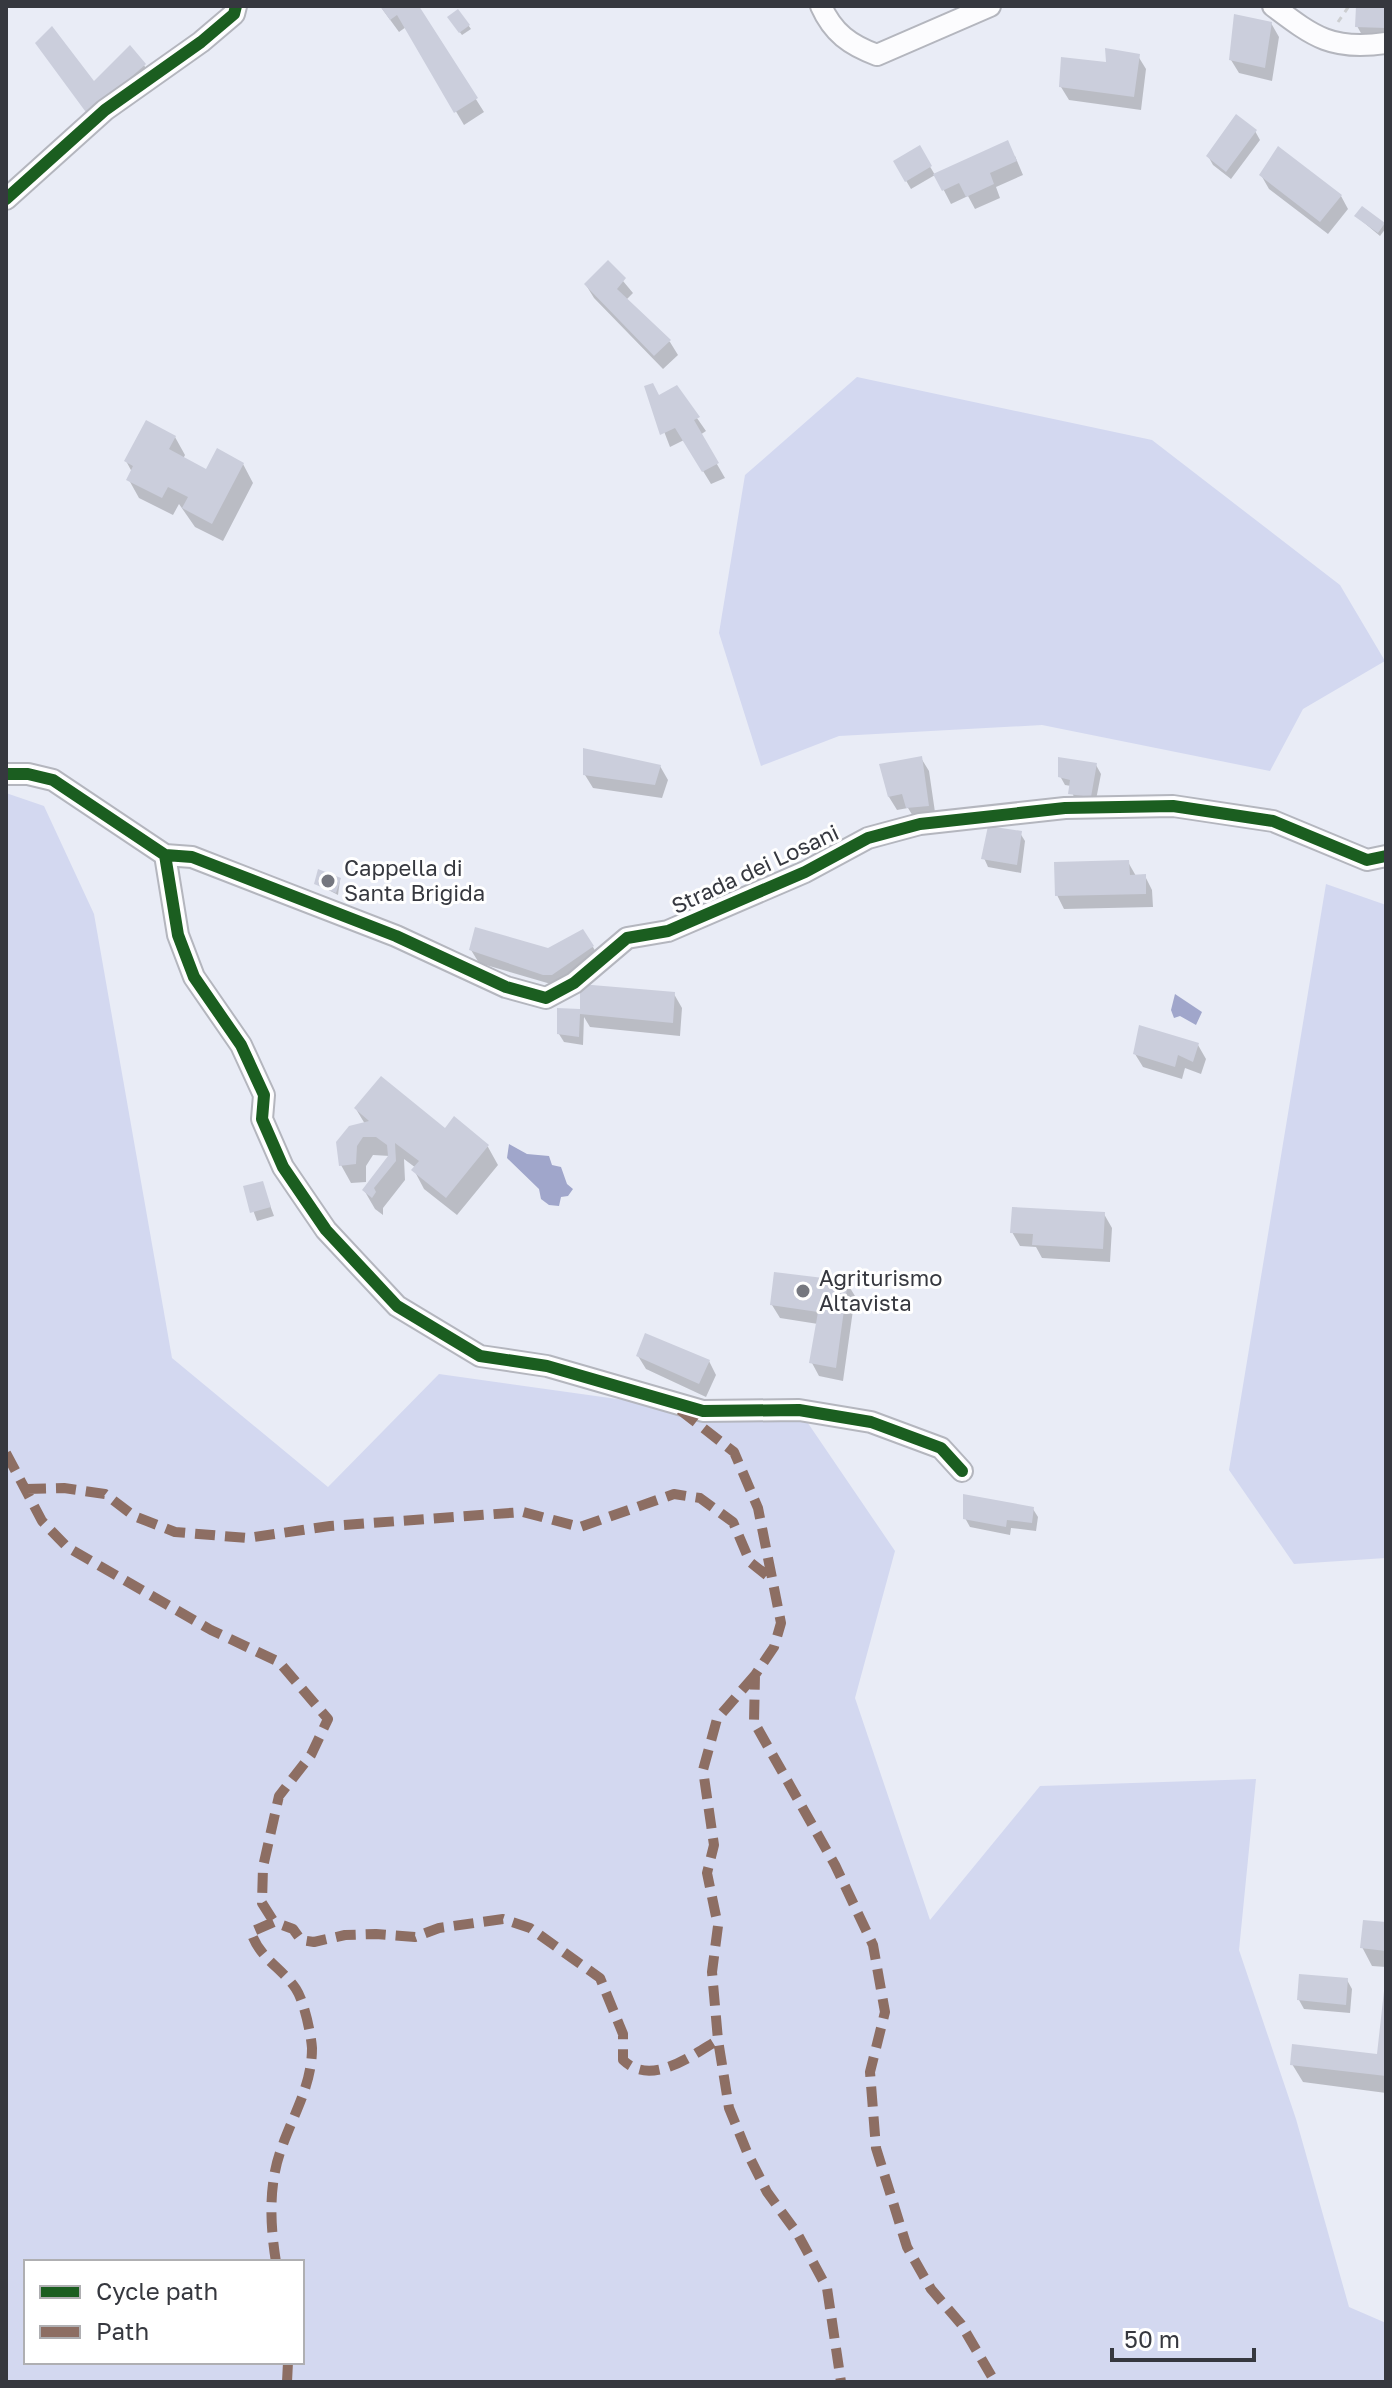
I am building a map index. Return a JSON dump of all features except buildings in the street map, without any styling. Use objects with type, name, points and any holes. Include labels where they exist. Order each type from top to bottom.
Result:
[{"type":"street","points":[[6,199],[105,110],[201,42],[234,14],[236,6]]},
{"type":"street","points":[[821,6],[829,24],[852,46],[877,55],[990,6]]},
{"type":"street","points":[[1273,6],[1317,39],[1363,47],[1386,43]]},
{"type":"street","name":"Strada dei Losani","points":[[6,774],[28,774],[53,780],[165,855],[192,857],[396,936],[506,987],[546,998],[574,983],[627,938],[668,931],[805,872],[868,838],[920,824],[1065,808],[1173,806],[1273,821],[1367,860],[1386,856]]},
{"type":"street","points":[[165,855],[178,935],[194,977],[241,1045],[264,1095],[262,1119],[283,1167],[326,1230],[397,1306],[480,1356],[547,1366],[703,1411],[799,1410],[871,1422],[941,1448],[962,1471]]},
{"type":"shaded area","points":[[857,377],[1152,440],[1340,585],[1385,661],[1303,709],[1270,771],[1042,725],[839,736],[761,766],[719,633],[745,475]]},
{"type":"shaded area","points":[[6,793],[44,806],[94,914],[172,1358],[328,1487],[439,1374],[703,1411],[799,1410],[895,1551],[855,1698],[930,1920],[1040,1786],[1256,1779],[1239,1950],[1296,2119],[1349,2307],[1386,2323],[1386,2382],[6,2382]]},
{"type":"shaded area","points":[[1326,884],[1386,905],[1386,1558],[1294,1564],[1229,1470]]},
{"type":"shaded area","points":[[1175,994],[1202,1012],[1196,1025],[1180,1016],[1174,1018],[1171,1010]]},
{"type":"shaded area","points":[[509,1144],[527,1154],[549,1156],[552,1165],[561,1167],[567,1184],[573,1189],[568,1196],[561,1197],[559,1206],[549,1205],[541,1199],[539,1189],[507,1158]]},
{"type":"marked path","points":[[680,1410],[734,1452],[758,1508],[781,1623],[774,1647],[755,1675],[754,1722],[835,1865],[873,1945],[885,2012],[870,2072],[876,2148],[907,2247],[931,2289],[961,2324],[995,2382]]},
{"type":"marked path","points":[[6,1453],[42,1521],[67,1547],[211,1630],[279,1662],[328,1719],[311,1755],[279,1796],[263,1867],[262,1903],[274,1922]]},
{"type":"marked path","points":[[26,1489],[64,1488],[105,1494],[134,1516],[175,1532],[247,1538],[330,1526],[523,1512],[580,1527],[674,1494],[700,1498],[733,1522],[750,1562],[774,1581]]},
{"type":"marked path","points":[[755,1675],[717,1719],[703,1770],[714,1845],[707,1873],[718,1926],[712,1972],[718,2040],[729,2108],[747,2152],[767,2192],[797,2233],[827,2288],[841,2382]]},
{"type":"marked path","points":[[276,2260],[272,2233],[274,2175],[306,2087],[312,2048],[299,1994],[259,1949],[251,1932],[274,1922],[293,1929],[301,1940],[314,1942],[345,1935],[415,1937],[439,1928],[503,1919],[530,1928],[600,1978],[623,2034],[623,2060],[634,2068],[646,2071],[671,2066],[718,2040]]},
{"type":"marked path","points":[[287,2382],[288,2364]]},
{"type":"cycle path","points":[[6,199],[105,110],[201,42],[234,14],[236,6]]},
{"type":"cycle path","points":[[6,774],[28,774],[53,780],[165,855],[192,857],[396,936],[506,987],[546,998],[574,983],[627,938],[668,931],[805,872],[868,838],[920,824],[1065,808],[1173,806],[1273,821],[1367,860],[1386,856]]},
{"type":"cycle path","points":[[165,855],[178,935],[194,977],[241,1045],[264,1095],[262,1119],[283,1167],[326,1230],[397,1306],[480,1356],[547,1366],[703,1411],[799,1410],[871,1422],[941,1448],[962,1471]]},
{"type":"place","name":"Cappella di Santa Brigida","points":[[328,881]]},
{"type":"place","name":"Agriturismo Altavista","points":[[803,1291]]}]
